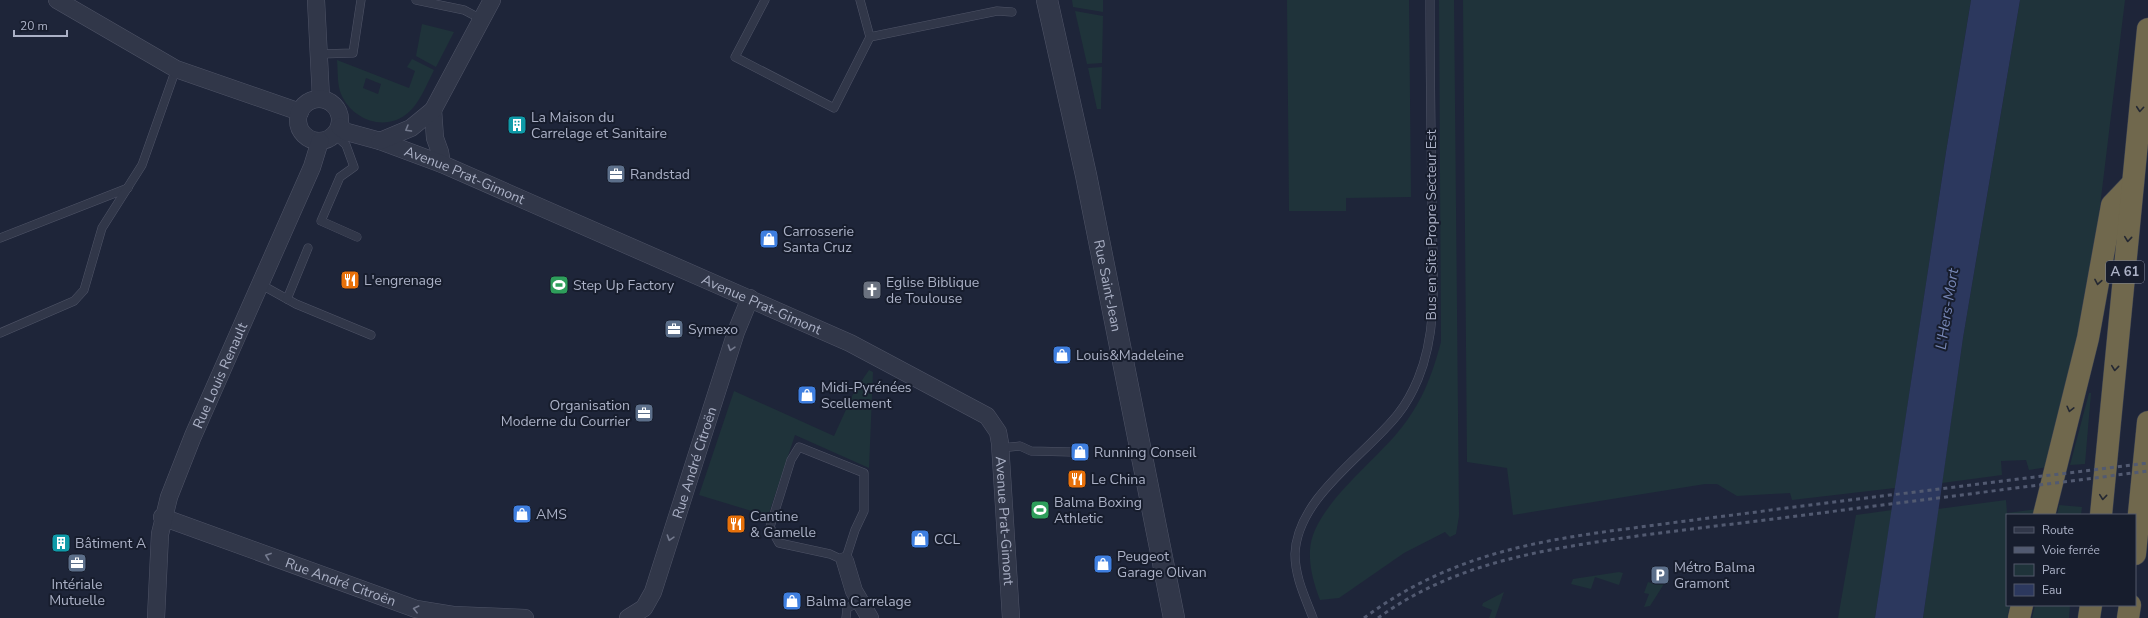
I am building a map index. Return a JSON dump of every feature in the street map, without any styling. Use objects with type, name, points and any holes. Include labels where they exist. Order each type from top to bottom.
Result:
[{"type":"highway","name":"A 61","points":[[2101,514],[2148,29]]},
{"type":"highway","points":[[2044,514],[2088,338],[2112,205],[2133,183]]},
{"type":"highway","points":[[2136,544],[2148,422]]},
{"type":"highway","points":[[2019,618],[2022,606]]},
{"type":"highway","points":[[2089,618],[2091,606]]},
{"type":"highway","points":[[2128,618],[2130,606]]},
{"type":"street","points":[[57,0],[176,69],[300,112]]},
{"type":"street","points":[[316,0],[320,54],[321,98]]},
{"type":"street","points":[[380,141],[411,128],[433,110],[492,0]]},
{"type":"street","name":"Rue Saint-Jean","points":[[1047,0],[1087,183],[1174,618]]},
{"type":"street","points":[[321,98],[336,106],[340,116],[331,134],[307,137],[302,132],[298,119],[300,112],[308,102],[321,98]]},
{"type":"street","points":[[433,110],[435,138],[442,164]]},
{"type":"street","name":"Avenue Prat-Gimont","points":[[331,134],[347,132],[380,141],[442,164],[850,342],[987,416],[994,424],[998,432],[1000,448],[1011,618]]},
{"type":"street","name":"Rue Louis Renault","points":[[156,618],[158,555],[162,517],[178,472],[312,166],[331,134]]},
{"type":"street","name":"Rue André Citroën","points":[[628,618],[644,608],[653,592],[734,339],[750,298]]},
{"type":"street","name":"Rue André Citroën","points":[[162,517],[416,609],[453,615],[525,618]]},
{"type":"street","points":[[845,561],[860,602],[870,618]]},
{"type":"lane","points":[[320,54],[353,53],[361,0]]},
{"type":"lane","points":[[416,0],[464,10],[482,19]]},
{"type":"lane","points":[[765,0],[735,57],[834,108],[870,37],[860,0]]},
{"type":"lane","name":"Bus en Site Propre Secteur Est","points":[[1313,618],[1299,582],[1296,568],[1296,541],[1301,528],[1323,493],[1398,414],[1418,380],[1427,350],[1433,296],[1430,0]]},
{"type":"lane","points":[[870,37],[997,11],[1012,12]]},
{"type":"lane","points":[[0,333],[74,301],[84,290],[102,228],[142,165],[176,69]]},
{"type":"lane","points":[[331,134],[346,145],[354,167],[340,177],[321,221],[357,237]]},
{"type":"lane","points":[[0,238],[128,188]]},
{"type":"lane","points":[[287,299],[308,248]]},
{"type":"lane","points":[[260,284],[287,299],[371,336]]},
{"type":"lane","points":[[1000,448],[1020,446],[1031,451],[1072,452]]},
{"type":"lane","points":[[798,447],[864,473],[864,511],[855,530],[845,561],[830,554],[779,543],[770,527],[791,460],[798,447]]},
{"type":"lane","points":[[846,618],[847,608],[860,602]]},
{"type":"green space","points":[[1072,0],[1103,0],[1103,12],[1073,7]]},
{"type":"green space","points":[[1287,0],[1409,0],[1411,197],[1346,198],[1346,211],[1289,211]]},
{"type":"green space","points":[[1439,0],[1454,0],[1459,516],[1456,534],[1450,537],[1445,532],[1404,553],[1339,598],[1320,600],[1310,563],[1310,550],[1313,534],[1332,503],[1387,445],[1406,422],[1425,390],[1434,367],[1441,342]]},
{"type":"green space","points":[[1463,0],[1971,0],[1946,152],[1895,488],[1792,500],[1790,493],[1737,496],[1717,484],[1705,484],[1513,515],[1507,468],[1467,462]]},
{"type":"green space","points":[[2020,0],[2125,0],[2093,264],[2077,348],[2048,467],[2029,470],[2026,460],[2001,461],[2002,475],[1942,483],[1963,338]]},
{"type":"green space","points":[[1075,11],[1103,16],[1102,63],[1087,64]]},
{"type":"green space","points":[[422,24],[454,32],[436,67],[416,56]]},
{"type":"green space","points":[[412,59],[434,70],[417,103],[409,112],[400,118],[390,122],[370,121],[353,111],[341,94],[338,82],[337,60],[409,88],[415,71],[407,67]],"holes":[[[366,78],[381,84],[378,94],[363,88]]]},
{"type":"green space","points":[[1102,67],[1101,109],[1097,109],[1088,68]]},
{"type":"green space","points":[[869,370],[873,372],[869,468],[795,435],[768,516],[699,495],[734,391],[834,436],[854,392]]},
{"type":"green space","points":[[2089,393],[2091,393],[2085,464],[2070,465]]},
{"type":"green space","points":[[2006,500],[2007,513],[2037,509],[2035,514],[2006,514],[2006,606],[2010,606],[2007,618],[1923,618],[1938,509]]},
{"type":"green space","points":[[2059,505],[2082,507],[2081,514],[2057,514]]},
{"type":"green space","points":[[1892,510],[1875,618],[1838,618],[1856,515]]},
{"type":"green space","points":[[1619,572],[1623,573],[1619,585],[1595,577],[1591,589],[1571,584],[1573,579]]},
{"type":"green space","points":[[1659,573],[1669,576],[1650,606],[1644,607],[1649,594],[1644,593],[1648,582],[1655,584]]},
{"type":"green space","points":[[1504,592],[1495,618],[1489,618],[1492,610],[1482,606],[1483,603]]},
{"type":"green space","points":[[2035,606],[2070,606],[2069,618],[2032,618]]},
{"type":"water","name":"L'Hers-Mort","points":[[1971,0],[2020,0],[1963,338],[1923,618],[1875,618],[1946,152]]},
{"type":"railway","points":[[1364,618],[1396,597],[1427,580],[1459,566],[1492,555],[1560,539],[1786,508],[2148,463]]},
{"type":"railway","points":[[1378,618],[1405,600],[1462,574],[1522,556],[1584,544],[1657,533],[2148,471]]},
{"type":"place","name":"La Maison du Carrelage et Sanitaire","points":[[517,125]]},
{"type":"place","name":"Randstad","points":[[616,174]]},
{"type":"place","name":"Carrosserie Santa Cruz","points":[[769,239]]},
{"type":"place","name":"L'engrenage","points":[[350,280]]},
{"type":"place","name":"Step Up Factory","points":[[559,285]]},
{"type":"place","name":"Eglise Biblique de Toulouse","points":[[872,290]]},
{"type":"place","name":"Symexo","points":[[674,329]]},
{"type":"place","name":"Louis&Madeleine","points":[[1062,355]]},
{"type":"place","name":"Midi-Pyrénées Scellement","points":[[807,395]]},
{"type":"place","name":"Organisation Moderne du Courrier","points":[[644,413]]},
{"type":"place","name":"Running Conseil","points":[[1080,452]]},
{"type":"place","name":"Le China","points":[[1077,479]]},
{"type":"place","name":"Balma Boxing Athletic","points":[[1040,510]]},
{"type":"place","name":"AMS","points":[[522,514]]},
{"type":"place","name":"Cantine & Gamelle","points":[[736,524]]},
{"type":"place","name":"CCL","points":[[920,539]]},
{"type":"place","name":"Bâtiment A","points":[[61,543]]},
{"type":"place","name":"Intériale Mutuelle","points":[[77,563]]},
{"type":"place","name":"Peugeot Garage Olivan","points":[[1103,564]]},
{"type":"place","name":"Métro Balma Gramont","points":[[1660,575]]},
{"type":"place","name":"Balma Carrelage","points":[[792,601]]}]
